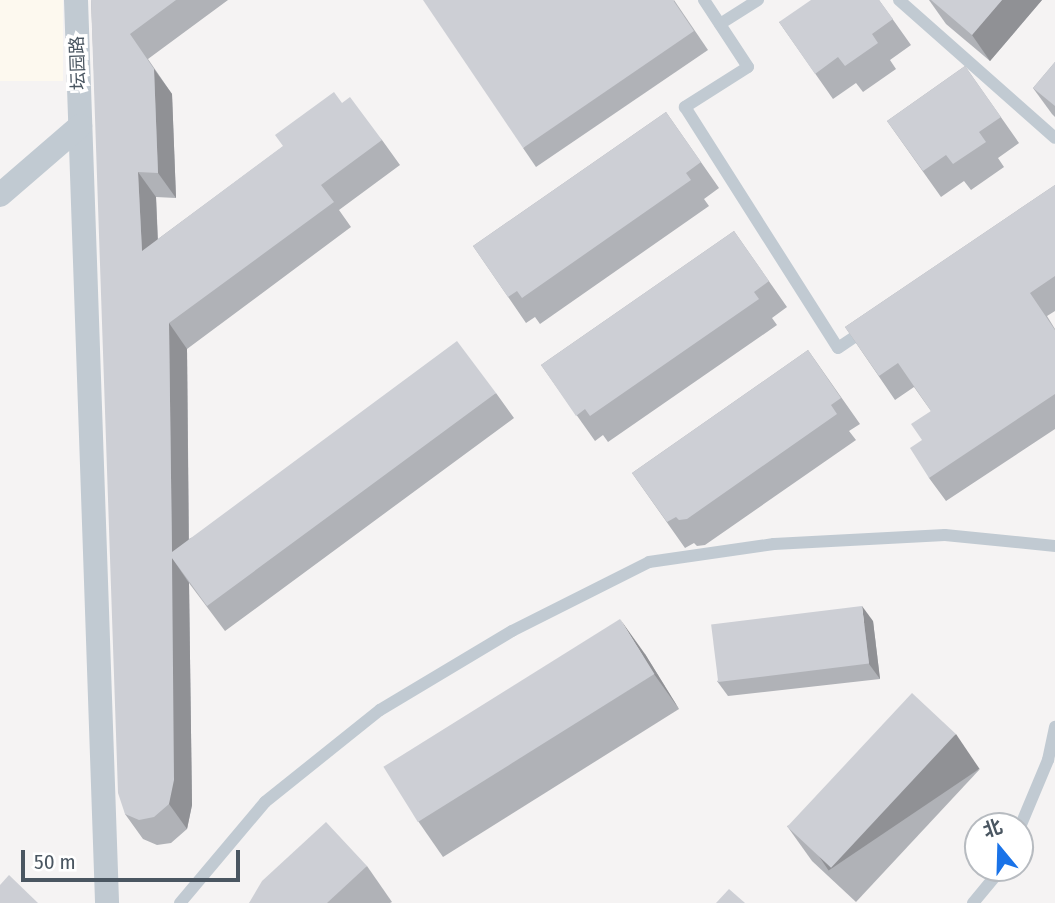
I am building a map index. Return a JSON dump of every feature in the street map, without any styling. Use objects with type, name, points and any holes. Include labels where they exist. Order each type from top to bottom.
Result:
[{"type":"street","name":"坛园路","points":[[76,0],[107,903]]},
{"type":"street","points":[[0,195],[80,126]]},
{"type":"lane","points":[[704,0],[748,67],[685,107],[838,348],[873,325]]},
{"type":"lane","points":[[720,24],[758,0]]},
{"type":"lane","points":[[899,0],[1055,138]]},
{"type":"lane","points":[[180,903],[265,802],[380,710],[512,631],[649,562],[774,544],[945,535],[1055,546]]},
{"type":"lane","points":[[1026,812],[1048,760],[1055,727]]},
{"type":"lane","points":[[973,903],[990,882]]},
{"type":"shaded area","points":[[0,0],[63,0],[63,81],[0,81]]},
{"type":"building","points":[[91,0],[176,0],[130,34],[154,69],[158,173],[138,172],[142,251],[283,146],[275,135],[334,92],[342,103],[350,97],[382,140],[321,185],[334,202],[169,323],[172,552],[457,341],[496,393],[207,606],[172,558],[174,780],[169,804],[154,817],[139,820],[125,814],[118,793]]},
{"type":"building","points":[[423,0],[673,0],[694,31],[523,148]]},
{"type":"building","points":[[811,0],[879,0],[893,19],[872,34],[878,43],[845,66],[838,57],[815,74],[779,22]]},
{"type":"building","points":[[931,0],[1002,0],[972,35]]},
{"type":"building","points":[[1055,62],[1055,106],[1033,88]]},
{"type":"building","points":[[965,66],[1001,117],[979,132],[986,142],[953,164],[946,155],[923,171],[887,121]]},
{"type":"building","points":[[666,112],[701,162],[686,173],[691,180],[522,298],[517,291],[508,297],[473,246]]},
{"type":"building","points":[[1055,185],[1055,276],[1030,293],[1055,330],[1055,394],[929,478],[910,448],[922,440],[911,424],[931,411],[898,363],[879,376],[845,327]]},
{"type":"building","points":[[734,231],[769,281],[754,292],[759,299],[590,416],[585,409],[576,416],[541,365]]},
{"type":"building","points":[[808,350],[841,398],[831,405],[837,414],[687,519],[679,520],[676,517],[667,522],[632,473]]},
{"type":"building","points":[[862,606],[869,664],[718,682],[711,625]]},
{"type":"building","points":[[620,619],[654,674],[418,822],[383,767]]},
{"type":"building","points":[[912,693],[956,734],[831,868],[787,827]]},
{"type":"building","points":[[326,822],[367,866],[327,903],[249,903],[262,881]]},
{"type":"building","points":[[9,875],[38,903],[0,903],[0,885]]},
{"type":"building","points":[[729,889],[745,903],[716,903]]}]
